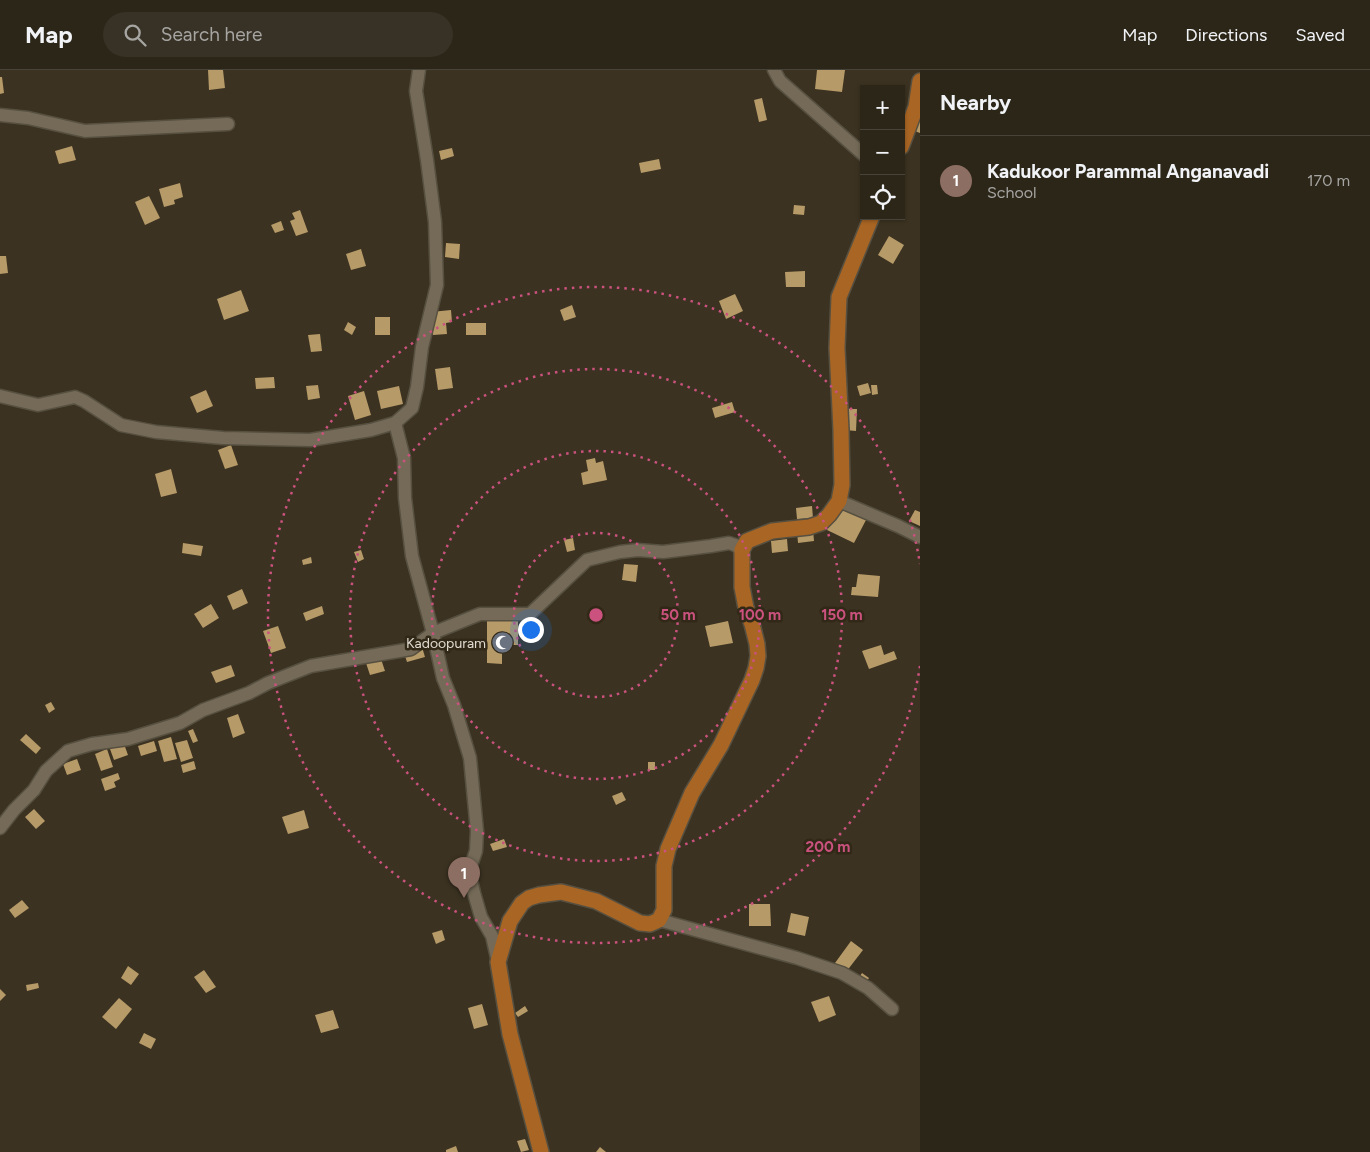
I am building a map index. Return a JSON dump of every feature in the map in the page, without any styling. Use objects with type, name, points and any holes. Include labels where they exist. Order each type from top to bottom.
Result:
[{"type":"main road","points":[[905,136],[916,107],[920,81]]},
{"type":"main road","points":[[541,1152],[510,1034],[498,962],[510,921],[522,903],[529,898],[561,892],[589,898],[640,924],[650,924],[659,920],[664,910],[664,866],[668,849],[692,793],[721,745],[756,668],[757,644],[742,587],[742,550],[747,541],[772,531],[809,527],[821,523],[839,501],[842,485],[837,348],[840,297],[870,220]]},
{"type":"street","points":[[0,396],[38,405],[75,397],[121,425],[156,432],[223,438],[310,440],[371,430],[395,423],[412,408],[417,387],[422,347],[437,285],[435,222],[428,160],[416,90],[419,70]]},
{"type":"street","points":[[774,70],[780,81],[860,151]]},
{"type":"street","points":[[0,115],[28,118],[85,131],[228,124]]},
{"type":"street","points":[[395,423],[404,458],[405,498],[412,556],[443,678],[454,705],[470,758],[477,831],[476,851],[469,871],[481,917],[492,936],[498,962]]},
{"type":"street","points":[[839,501],[920,537]]},
{"type":"street","points":[[0,828],[14,810],[34,790],[46,771],[68,751],[92,744],[128,739],[180,723],[203,710],[311,666],[411,649],[433,633],[480,614],[530,614],[587,560],[638,550],[663,552],[729,543],[736,545],[742,550]]},
{"type":"street","points":[[659,920],[798,958],[842,973],[868,988],[892,1009]]},
{"type":"building","points":[[208,70],[223,70],[225,88],[209,90]]},
{"type":"building","points":[[817,70],[845,70],[842,92],[815,89]]},
{"type":"building","points":[[0,77],[2,77],[4,93],[0,94]]},
{"type":"building","points":[[762,98],[767,120],[759,122],[754,100]]},
{"type":"building","points":[[914,116],[920,118],[920,133],[909,129]]},
{"type":"building","points":[[72,146],[76,160],[59,164],[55,151]]},
{"type":"building","points":[[452,148],[454,156],[441,160],[439,151]]},
{"type":"building","points":[[659,159],[661,169],[641,173],[639,163]]},
{"type":"building","points":[[180,183],[183,197],[174,200],[175,204],[164,207],[159,189]]},
{"type":"building","points":[[149,196],[160,218],[145,225],[135,202]]},
{"type":"building","points":[[794,205],[805,206],[804,215],[793,214]]},
{"type":"building","points":[[300,210],[308,232],[296,236],[290,221],[295,219],[292,213]]},
{"type":"building","points":[[281,221],[284,230],[275,233],[271,225]]},
{"type":"building","points":[[889,236],[904,245],[893,264],[878,255]]},
{"type":"building","points":[[446,243],[460,244],[459,259],[445,257]]},
{"type":"building","points":[[361,249],[366,266],[351,270],[346,254]]},
{"type":"building","points":[[0,256],[6,256],[8,273],[0,274]]},
{"type":"building","points":[[805,271],[805,287],[786,287],[785,272]]},
{"type":"building","points":[[241,290],[249,311],[224,320],[217,299]]},
{"type":"building","points":[[735,294],[743,311],[726,319],[719,301]]},
{"type":"building","points":[[572,305],[576,317],[564,321],[560,310]]},
{"type":"building","points":[[451,310],[452,322],[446,323],[447,334],[433,335],[431,312]]},
{"type":"building","points":[[375,317],[390,317],[390,335],[375,335]]},
{"type":"building","points":[[348,322],[356,327],[352,335],[344,330]]},
{"type":"building","points":[[466,323],[486,323],[486,335],[466,335]]},
{"type":"building","points":[[320,334],[322,351],[311,352],[308,335]]},
{"type":"building","points":[[450,367],[453,388],[438,390],[435,369]]},
{"type":"building","points":[[274,377],[275,388],[256,389],[255,378]]},
{"type":"building","points":[[868,383],[871,393],[860,396],[857,386]]},
{"type":"building","points":[[318,385],[320,398],[308,400],[306,386]]},
{"type":"building","points":[[871,385],[877,385],[878,394],[872,395]]},
{"type":"building","points":[[399,386],[403,404],[381,409],[377,391]]},
{"type":"building","points":[[206,390],[213,406],[197,413],[190,397]]},
{"type":"building","points":[[364,391],[371,415],[355,420],[348,396]]},
{"type":"building","points":[[732,402],[735,412],[715,418],[712,408]]},
{"type":"building","points":[[845,409],[857,409],[856,431],[845,430]]},
{"type":"building","points":[[231,445],[238,465],[225,469],[218,450]]},
{"type":"building","points":[[595,458],[596,463],[603,461],[607,480],[583,485],[581,473],[588,471],[586,460]]},
{"type":"building","points":[[171,469],[177,493],[161,497],[155,474]]},
{"type":"building","points":[[812,506],[813,518],[797,519],[796,508]]},
{"type":"building","points":[[838,508],[866,520],[854,543],[827,530]]},
{"type":"building","points":[[915,510],[920,512],[920,526],[909,521]]},
{"type":"building","points":[[813,530],[814,541],[798,543],[797,531]]},
{"type":"building","points":[[573,538],[575,550],[567,552],[564,540]]},
{"type":"building","points":[[787,539],[788,551],[772,553],[771,541]]},
{"type":"building","points":[[183,543],[203,546],[201,556],[182,553]]},
{"type":"building","points":[[361,550],[364,559],[358,562],[354,552]]},
{"type":"building","points":[[311,557],[312,563],[303,565],[302,560]]},
{"type":"building","points":[[624,564],[638,565],[636,582],[622,580]]},
{"type":"building","points":[[858,574],[880,576],[878,597],[851,595],[852,587],[856,587]]},
{"type":"building","points":[[242,589],[248,603],[233,610],[227,596]]},
{"type":"building","points":[[211,604],[219,618],[203,628],[194,614]]},
{"type":"building","points":[[322,606],[324,614],[306,621],[303,613]]},
{"type":"building","name":"Kadoopuram","points":[[487,617],[518,617],[518,645],[502,645],[502,664],[487,663]]},
{"type":"building","points":[[728,621],[733,643],[710,647],[705,626]]},
{"type":"building","points":[[278,626],[286,648],[271,653],[263,631]]},
{"type":"building","points":[[881,645],[884,655],[894,651],[897,659],[869,669],[862,651]]},
{"type":"building","points":[[422,647],[425,657],[407,662],[404,653]]},
{"type":"building","points":[[381,659],[385,671],[370,675],[366,663]]},
{"type":"building","points":[[231,665],[235,676],[216,683],[211,672]]},
{"type":"building","points":[[51,702],[55,709],[49,713],[45,705]]},
{"type":"building","points":[[238,714],[245,733],[233,738],[227,718]]},
{"type":"building","points":[[193,729],[198,741],[193,743],[188,731]]},
{"type":"building","points":[[26,734],[41,748],[36,754],[20,740]]},
{"type":"building","points":[[171,737],[177,759],[164,762],[158,741]]},
{"type":"building","points":[[187,740],[193,758],[181,762],[175,743]]},
{"type":"building","points":[[154,741],[157,751],[141,756],[138,746]]},
{"type":"building","points":[[124,744],[128,755],[114,760],[110,749]]},
{"type":"building","points":[[107,749],[113,767],[101,771],[95,754]]},
{"type":"building","points":[[77,759],[81,770],[67,775],[63,764]]},
{"type":"building","points":[[194,761],[196,769],[183,773],[181,765]]},
{"type":"building","points":[[648,762],[655,762],[655,770],[648,770]]},
{"type":"building","points":[[118,773],[120,779],[114,782],[116,787],[105,791],[101,779]]},
{"type":"building","points":[[622,792],[626,800],[616,805],[612,796]]},
{"type":"building","points":[[34,809],[45,821],[36,829],[25,817]]},
{"type":"building","points":[[304,810],[309,828],[288,834],[282,817]]},
{"type":"building","points":[[504,839],[507,847],[493,851],[490,844]]},
{"type":"building","points":[[22,900],[29,908],[15,918],[9,910]]},
{"type":"building","points":[[749,904],[770,904],[771,926],[749,926]]},
{"type":"building","points":[[791,913],[809,917],[805,936],[787,932]]},
{"type":"building","points":[[442,930],[445,940],[436,944],[432,933]]},
{"type":"building","points":[[851,941],[863,950],[846,972],[835,963]]},
{"type":"building","points":[[128,966],[139,974],[131,985],[121,978]]},
{"type":"building","points":[[204,970],[216,987],[206,993],[194,977]]},
{"type":"building","points":[[862,973],[869,978],[865,984],[857,980]]},
{"type":"building","points":[[38,983],[39,988],[27,991],[26,985]]},
{"type":"building","points":[[0,989],[6,995],[0,1001]]},
{"type":"building","points":[[829,996],[836,1015],[819,1022],[811,1002]]},
{"type":"building","points":[[119,998],[132,1009],[116,1029],[102,1017]]},
{"type":"building","points":[[482,1004],[488,1025],[474,1029],[468,1008]]},
{"type":"building","points":[[525,1006],[528,1011],[518,1017],[515,1013]]},
{"type":"building","points":[[333,1010],[339,1028],[321,1033],[315,1015]]},
{"type":"building","points":[[144,1033],[156,1039],[151,1049],[139,1043]]},
{"type":"building","points":[[525,1139],[529,1150],[521,1152],[517,1141]]},
{"type":"building","points":[[456,1146],[458,1152],[446,1152],[446,1150]]},
{"type":"building","points":[[600,1147],[606,1152],[596,1152]]},
{"type":"place","name":"Kadoopuram","points":[[502,643]]},
{"type":"place","name":"Kadukoor Parammal Anganavadi","points":[[464,898]]}]
